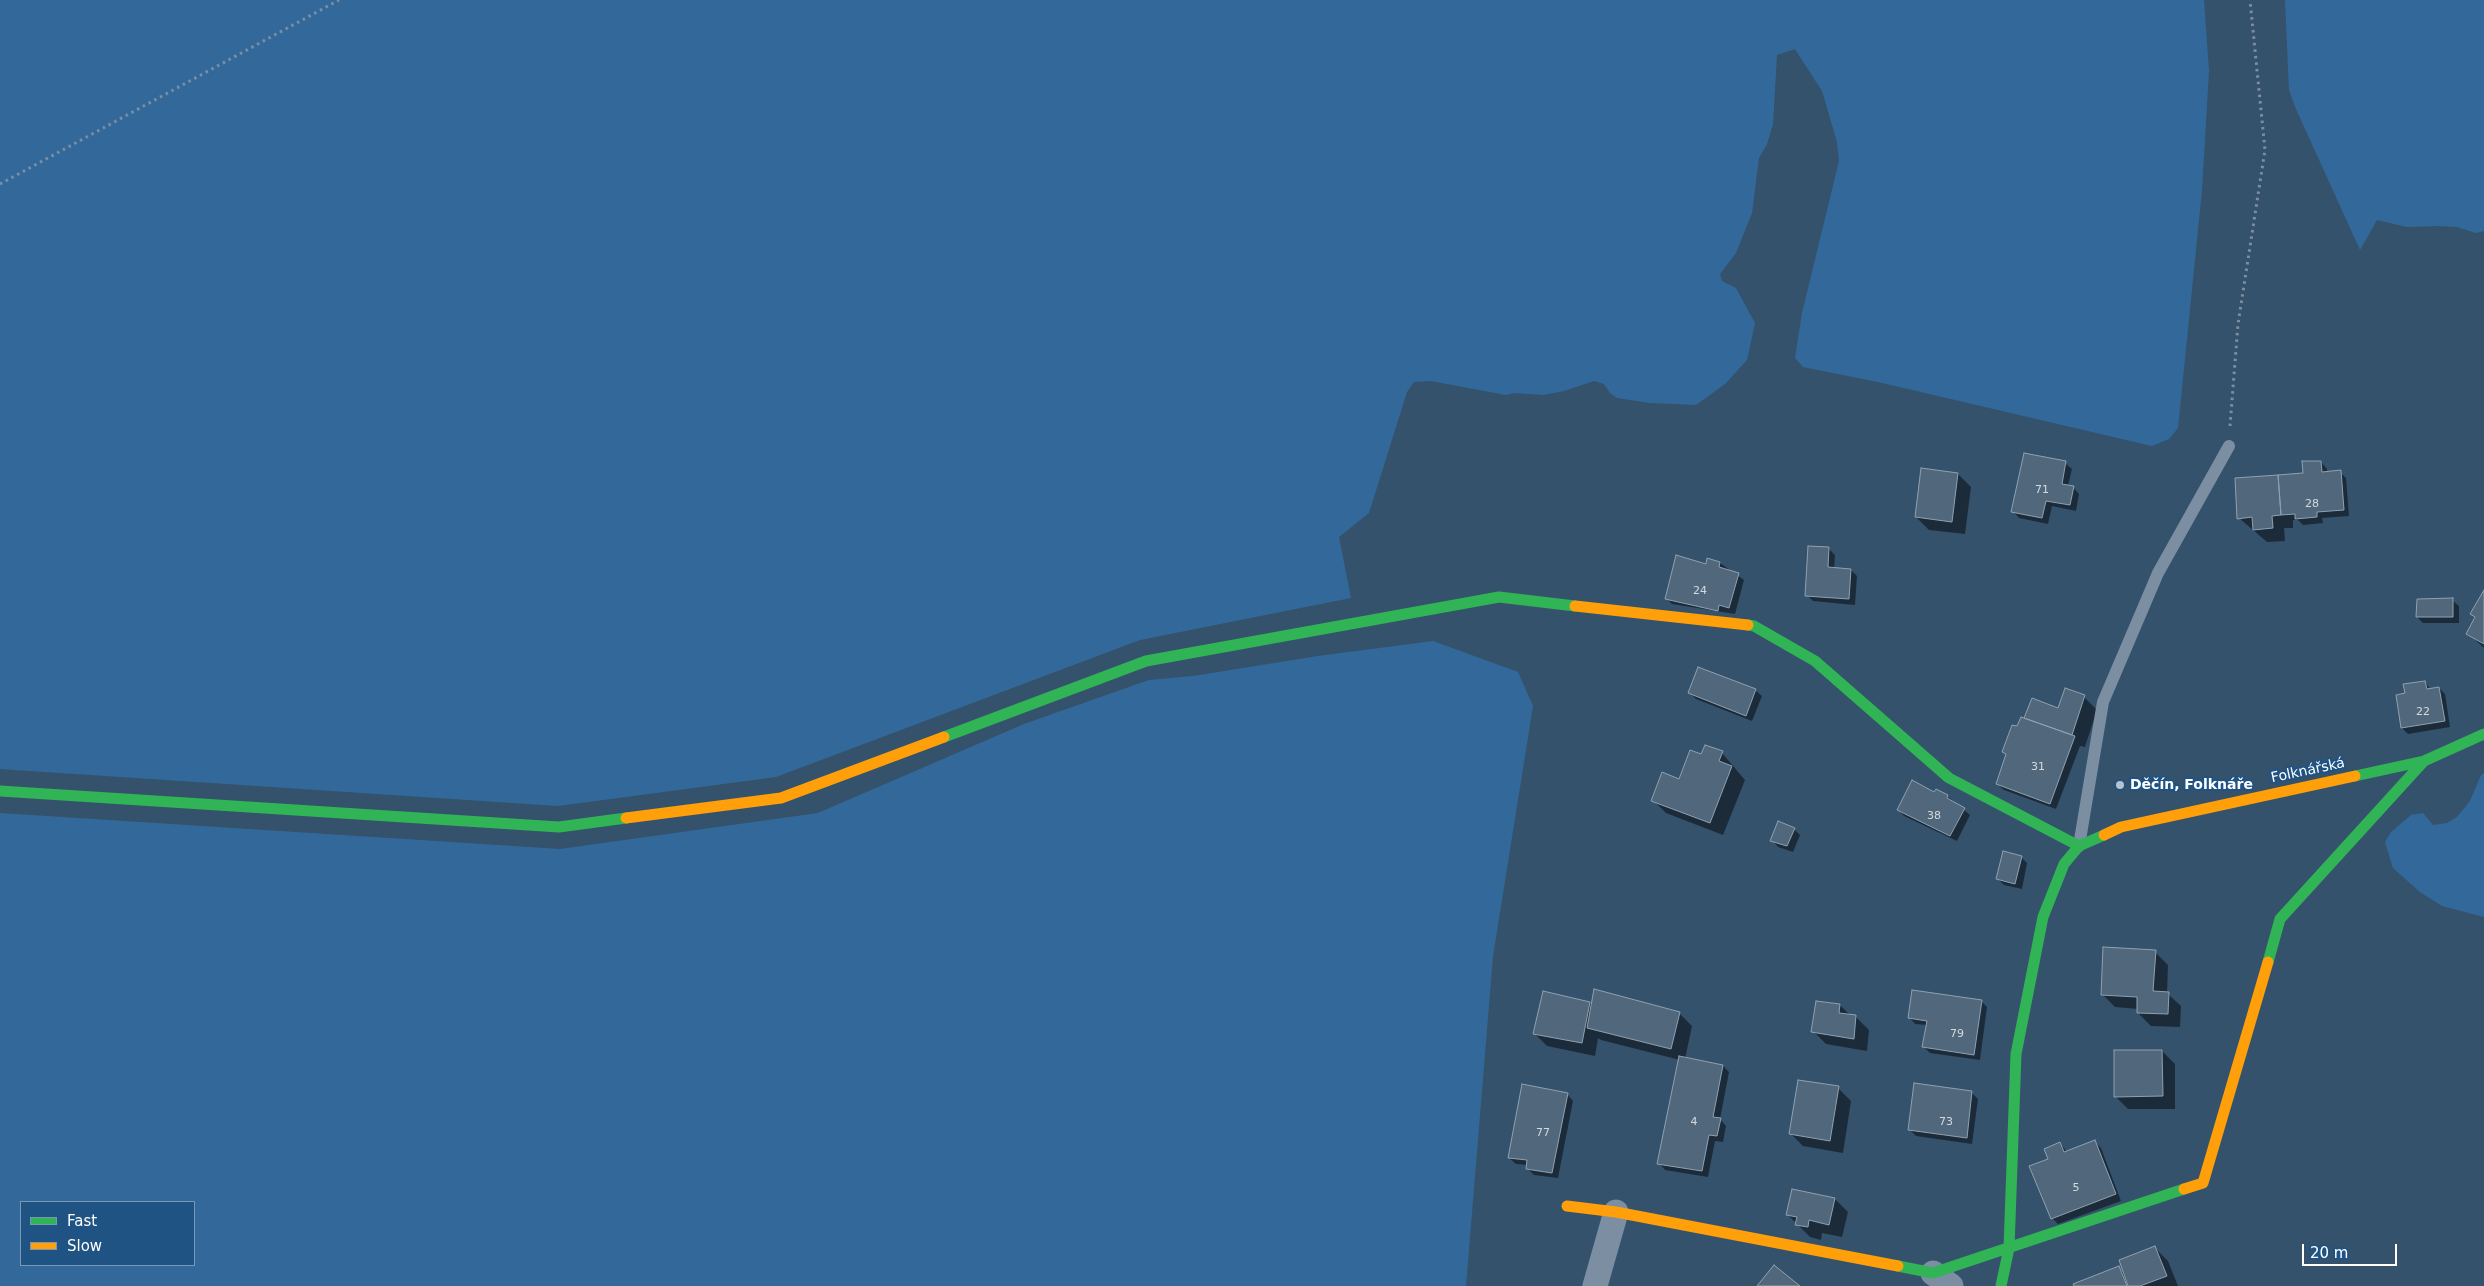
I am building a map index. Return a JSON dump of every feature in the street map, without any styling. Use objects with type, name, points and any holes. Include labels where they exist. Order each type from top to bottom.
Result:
[{"type":"street","points":[[0,791],[559,827],[781,798],[1146,661],[1499,596],[1754,626],[1815,661],[1949,778],[2079,846],[2064,864],[2043,917],[2016,1054],[2009,1248],[2001,1286]]},
{"type":"street","name":"Folknářská","points":[[2079,846],[2121,827],[2424,761],[2484,734]]},
{"type":"street","points":[[1567,1206],[1616,1212],[1942,1280],[2009,1248],[2203,1182],[2280,919],[2424,761]]},
{"type":"street","points":[[1595,1286],[1616,1212]]},
{"type":"lane","points":[[2079,846],[2103,702],[2158,573],[2229,446]]},
{"type":"path","points":[[0,184],[339,0]]},
{"type":"path","points":[[2229,446],[2238,324],[2265,150],[2250,0]]},
{"type":"shaded area","points":[[0,0],[2204,0],[2209,71],[2202,190],[2178,428],[2169,439],[2152,446],[1878,382],[1803,367],[1795,358],[1802,313],[1839,161],[1837,142],[1822,91],[1795,49],[1777,55],[1773,124],[1767,144],[1759,158],[1752,213],[1736,253],[1720,274],[1722,281],[1736,288],[1755,323],[1747,360],[1725,384],[1696,405],[1650,403],[1617,398],[1610,393],[1604,384],[1594,381],[1564,391],[1543,395],[1514,393],[1506,395],[1431,381],[1414,382],[1407,392],[1369,513],[1339,537],[1351,598],[1140,640],[776,777],[558,806],[0,769]]},
{"type":"shaded area","points":[[2285,0],[2484,0],[2484,231],[2476,233],[2457,227],[2438,226],[2407,227],[2377,220],[2360,250],[2289,90]]},
{"type":"shaded area","points":[[1433,641],[1518,672],[1533,706],[1493,956],[1466,1286],[0,1286],[0,813],[560,849],[818,813],[1024,724],[1149,680],[1193,676],[1318,656]]},
{"type":"shaded area","points":[[2484,773],[2484,917],[2442,906],[2420,892],[2393,868],[2385,842],[2391,832],[2411,815],[2423,813],[2433,825],[2447,823],[2457,817],[2470,801],[2481,775]]},
{"type":"building","points":[[2024,453],[2066,461],[2062,484],[2074,486],[2070,505],[2046,501],[2042,518],[2011,512]]},
{"type":"building","points":[[2302,461],[2321,461],[2322,472],[2341,470],[2344,510],[2317,512],[2317,517],[2295,519],[2295,514],[2281,515],[2278,475],[2303,473]]},
{"type":"building","points":[[1921,468],[1958,473],[1952,522],[1915,517]]},
{"type":"building","points":[[2278,475],[2281,515],[2272,516],[2273,528],[2253,530],[2252,517],[2237,519],[2235,478]]},
{"type":"building","points":[[1808,546],[1829,547],[1828,567],[1851,569],[1849,599],[1805,596]]},
{"type":"building","points":[[1676,555],[1706,564],[1707,558],[1720,562],[1719,567],[1739,573],[1729,608],[1719,605],[1718,611],[1665,599]]},
{"type":"building","points":[[2484,590],[2484,644],[2466,634],[2475,617],[2470,614]]},
{"type":"building","points":[[2453,598],[2453,617],[2416,617],[2417,599]]},
{"type":"building","points":[[1698,667],[1756,689],[1746,716],[1688,693]]},
{"type":"building","points":[[2425,681],[2427,689],[2439,687],[2445,721],[2401,728],[2396,695],[2405,693],[2403,684]]},
{"type":"building","points":[[2065,688],[2085,695],[2072,735],[2024,718],[2032,698],[2058,708]]},
{"type":"building","points":[[2021,717],[2075,736],[2050,804],[1996,784],[2006,754],[2002,752],[2012,725],[2017,726]]},
{"type":"building","points":[[1705,745],[1723,751],[1719,761],[1732,766],[1710,823],[1651,801],[1662,772],[1679,779],[1690,750],[1701,754]]},
{"type":"building","points":[[1912,780],[1934,792],[1936,789],[1948,795],[1947,798],[1965,808],[1950,836],[1897,810]]},
{"type":"building","points":[[1778,821],[1795,828],[1787,846],[1770,841]]},
{"type":"building","points":[[2003,851],[2022,856],[2015,884],[1996,879]]},
{"type":"building","points":[[2103,947],[2156,950],[2153,991],[2169,992],[2168,1014],[2137,1013],[2137,997],[2101,995]]},
{"type":"building","points":[[1594,989],[1680,1012],[1671,1049],[1587,1028]]},
{"type":"building","points":[[1912,990],[1982,1000],[1974,1055],[1922,1047],[1927,1021],[1908,1018]]},
{"type":"building","points":[[1543,991],[1590,1002],[1582,1043],[1533,1034]]},
{"type":"building","points":[[1816,1001],[1840,1004],[1839,1013],[1856,1015],[1854,1039],[1811,1032]]},
{"type":"building","points":[[2114,1050],[2162,1050],[2163,1096],[2114,1097]]},
{"type":"building","points":[[1679,1056],[1723,1065],[1713,1117],[1721,1118],[1717,1136],[1709,1135],[1702,1171],[1657,1164]]},
{"type":"building","points":[[1798,1080],[1839,1086],[1830,1141],[1789,1134]]},
{"type":"building","points":[[1914,1083],[1972,1091],[1967,1138],[1908,1130]]},
{"type":"building","points":[[1522,1084],[1568,1093],[1552,1173],[1526,1169],[1527,1160],[1508,1158]]},
{"type":"building","points":[[2095,1140],[2116,1194],[2051,1219],[2029,1166],[2048,1159],[2044,1149],[2060,1142],[2064,1152]]},
{"type":"building","points":[[1792,1189],[1835,1198],[1829,1225],[1809,1220],[1808,1227],[1795,1225],[1797,1217],[1786,1215]]},
{"type":"building","points":[[2155,1246],[2167,1276],[2140,1286],[2128,1286],[2119,1260]]},
{"type":"building","points":[[1774,1265],[1800,1286],[1757,1286]]},
{"type":"building","points":[[2119,1266],[2127,1286],[2074,1286],[2073,1284]]},
{"type":"traffic: fast","points":[[944,737],[1146,661],[1499,597],[1575,606]]},
{"type":"traffic: fast","points":[[1748,625],[1754,626],[1815,661],[1949,778],[2079,846]]},
{"type":"traffic: fast","points":[[2355,776],[2424,761],[2484,734]]},
{"type":"traffic: fast","points":[[2268,962],[2280,919],[2424,761]]},
{"type":"traffic: fast","points":[[0,791],[559,827],[626,818]]},
{"type":"traffic: fast","points":[[2001,1286],[2009,1248],[2016,1054],[2043,917],[2064,864],[2079,846],[2104,835]]},
{"type":"traffic: fast","points":[[1898,1266],[1933,1273],[2184,1189]]},
{"type":"traffic: slow","points":[[1575,606],[1748,625]]},
{"type":"traffic: slow","points":[[626,818],[781,798],[944,737]]},
{"type":"traffic: slow","points":[[2104,835],[2121,827],[2355,776]]},
{"type":"traffic: slow","points":[[2184,1189],[2203,1183],[2268,962]]},
{"type":"traffic: slow","points":[[1567,1206],[1616,1212],[1898,1266]]},
{"type":"place","name":"Děčín, Folknáře","points":[[2120,785]]}]
